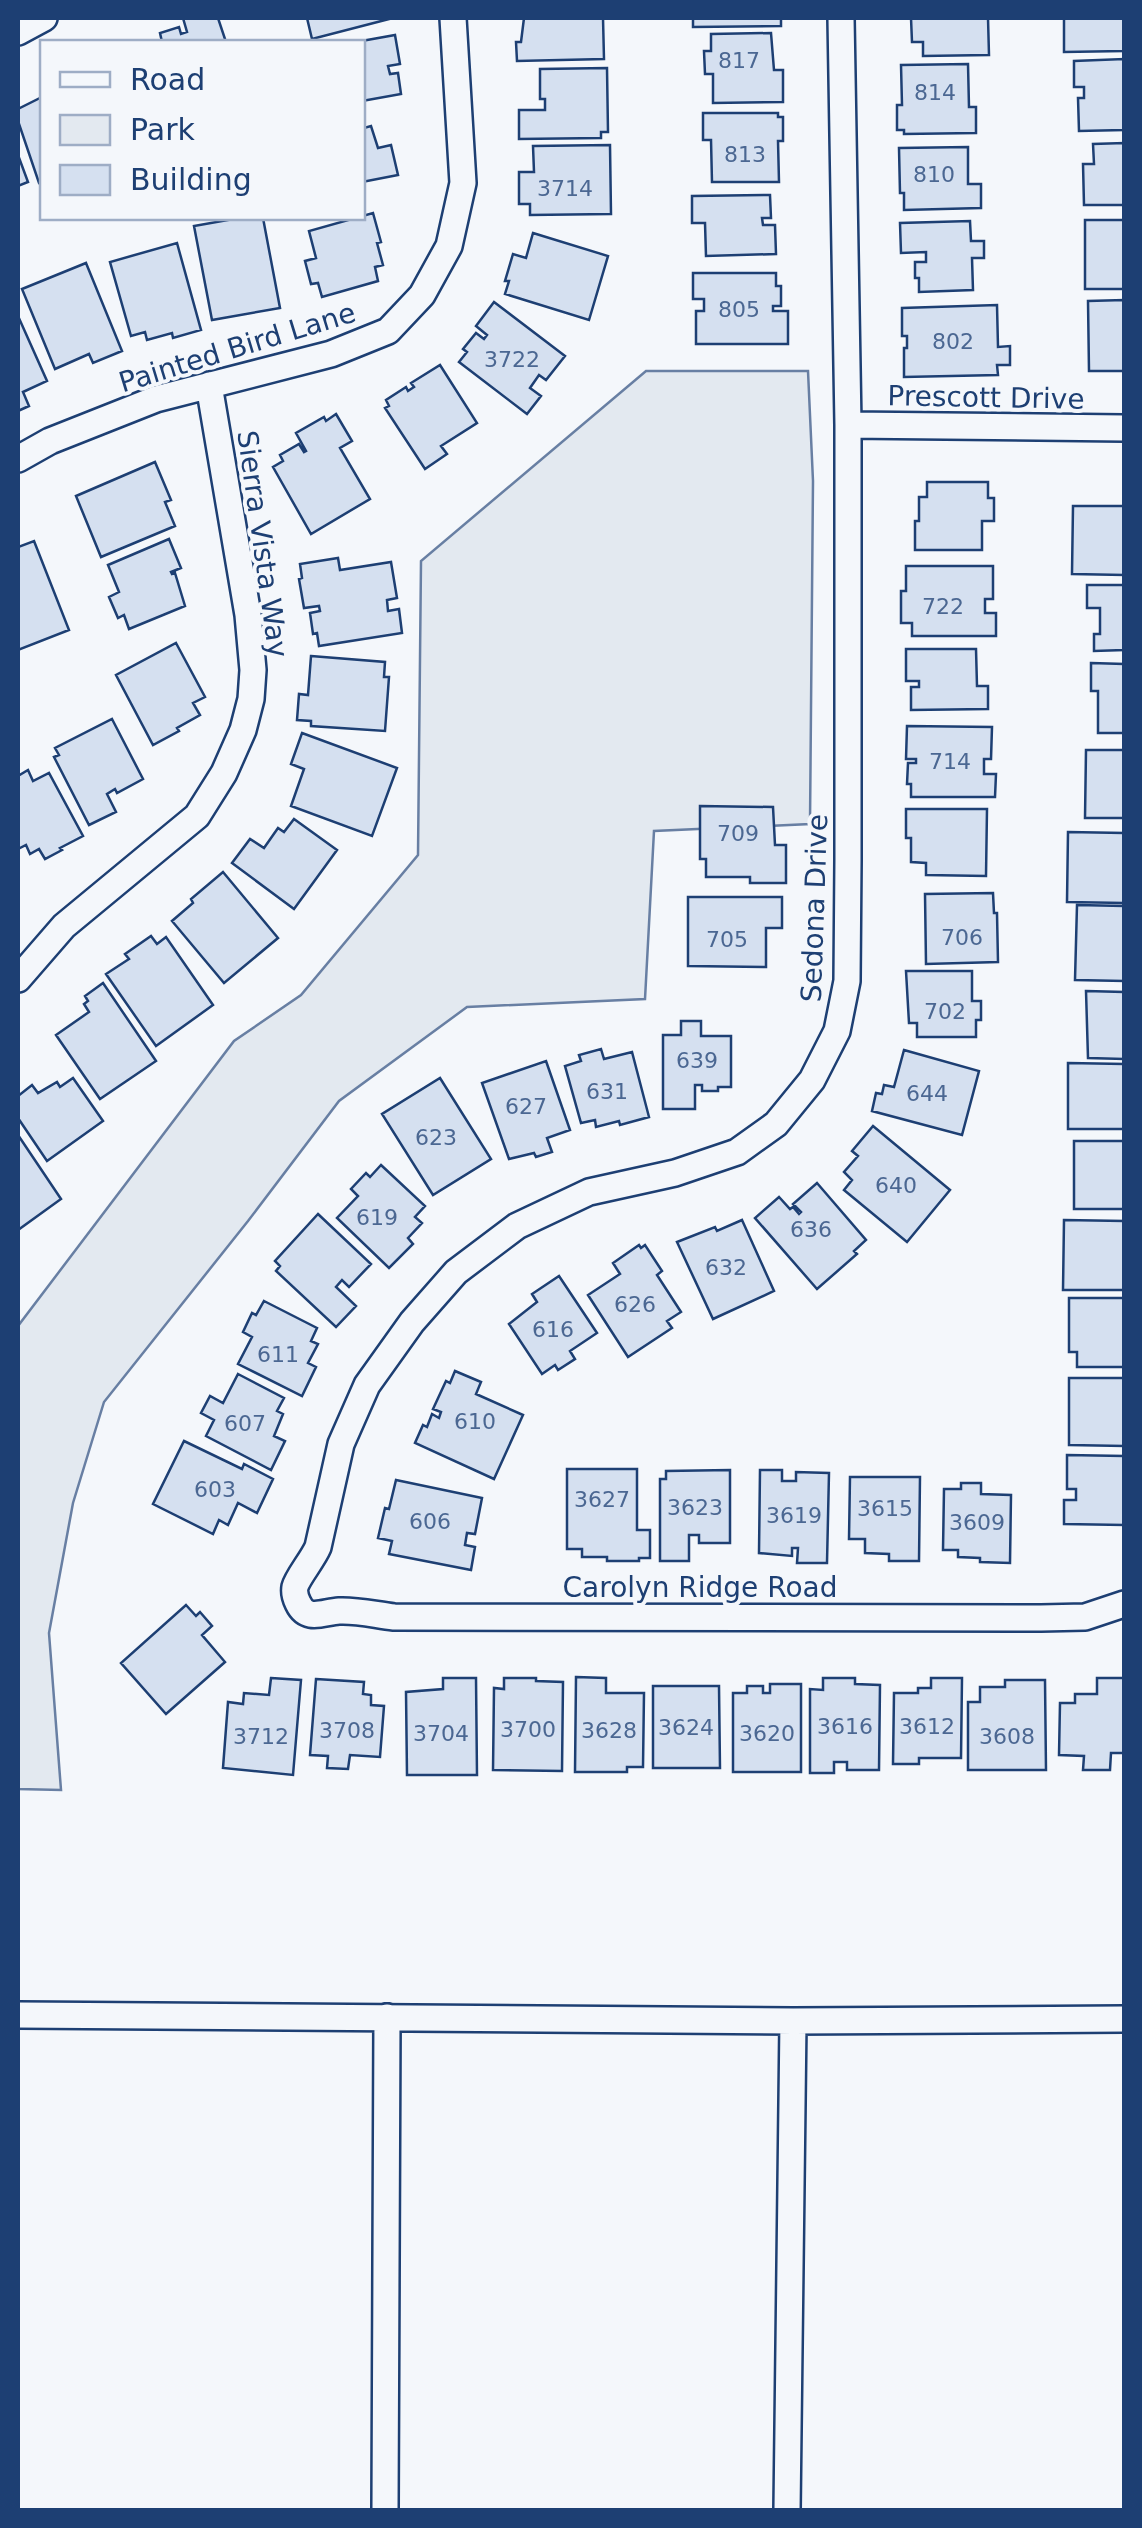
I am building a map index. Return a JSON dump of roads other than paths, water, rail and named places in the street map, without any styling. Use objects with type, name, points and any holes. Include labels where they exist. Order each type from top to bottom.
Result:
[{"type":"street","points":[[18,32],[44,18]]},
{"type":"street","name":"Painted Bird Lane","points":[[18,459],[50,441],[156,399],[331,354],[388,331],[422,295],[449,246],[463,183],[454,18]]},
{"type":"street","name":"Sedona Drive","points":[[295,1586],[318,1546],[341,1444],[366,1385],[412,1322],[456,1272],[517,1226],[589,1192],[674,1173],[737,1152],[776,1124],[812,1080],[837,1031],[847,981],[848,425],[841,18]]},
{"type":"street","name":"Sierra Vista Way","points":[[18,979],[64,926],[197,816],[224,772],[243,730],[251,699],[248,615],[209,386]]},
{"type":"street","name":"Prescott Drive","points":[[848,425],[1124,428]]},
{"type":"street","name":"Carolyn Ridge Road","points":[[295,1586],[300,1607],[314,1616],[336,1611],[394,1617],[1041,1618],[1085,1617],[1124,1604]]},
{"type":"street","points":[[18,2014],[793,2021],[1124,2019]]},
{"type":"street","points":[[385,2510],[387,2017]]},
{"type":"street","points":[[787,2510],[793,2021]]}]
